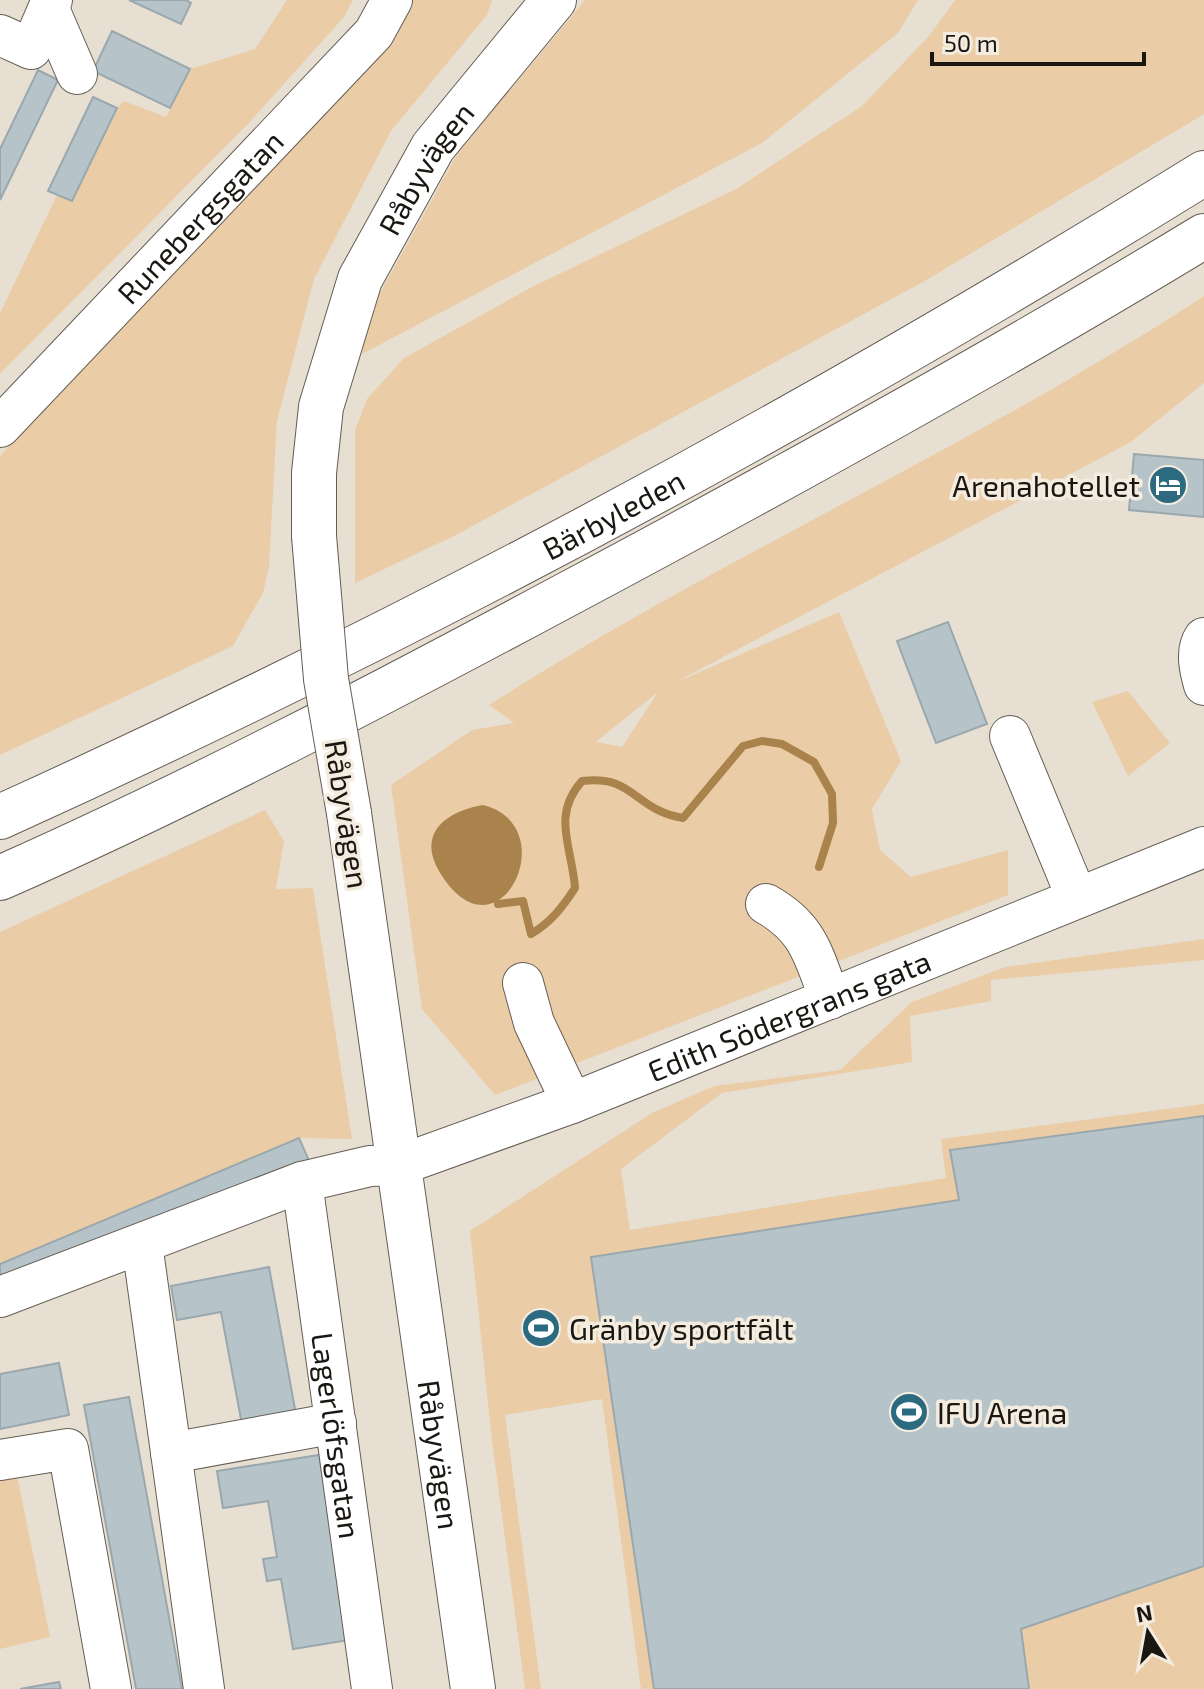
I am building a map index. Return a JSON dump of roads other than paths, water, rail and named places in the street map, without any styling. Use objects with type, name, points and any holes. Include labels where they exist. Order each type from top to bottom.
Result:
[{"type":"main road","name":"Råbyvägen","points":[[473,1689],[385,1166],[349,813],[326,679],[314,536],[314,473],[321,407],[360,279],[433,147],[554,0]]},
{"type":"main road","name":"Bärbyleden","points":[[0,817],[404,622],[733,451],[1048,270],[1204,173]]},
{"type":"main road","name":"Bärbyleden","points":[[0,878],[92,837],[508,626],[816,460],[1074,315],[1204,236]]},
{"type":"street","name":"Runebergsgatan","points":[[0,427],[374,33],[392,0]]},
{"type":"street","points":[[0,35],[31,49],[50,5]]},
{"type":"street","points":[[50,5],[77,74]]},
{"type":"street","points":[[1204,638],[1200,657],[1204,685]]},
{"type":"street","points":[[1010,736],[1077,898]]},
{"type":"street","name":"Edith Södergrans gata","points":[[385,1166],[572,1103],[1204,847]]},
{"type":"street","points":[[766,904],[792,918],[808,940],[830,999]]},
{"type":"street","points":[[523,983],[534,1023],[572,1103]]},
{"type":"street","points":[[0,1297],[302,1182],[385,1166]]},
{"type":"street","name":"Lagerlöfsgatan","points":[[302,1182],[372,1689]]},
{"type":"street","points":[[142,1244],[204,1689]]},
{"type":"street","points":[[171,1453],[336,1423]]},
{"type":"street","points":[[0,1460],[68,1449],[111,1689]]},
{"type":"waterway","points":[[498,904],[523,901],[531,934],[561,908],[575,888],[565,819],[567,807],[582,781],[613,783],[654,808],[683,818],[743,746],[762,741],[782,744],[814,762],[832,794],[833,823],[819,867]]},
{"type":"place","name":"Arenahotellet","points":[[1168,485]]},
{"type":"place","name":"Gränby sportfält","points":[[541,1328]]},
{"type":"place","name":"IFU Arena","points":[[909,1412]]}]
